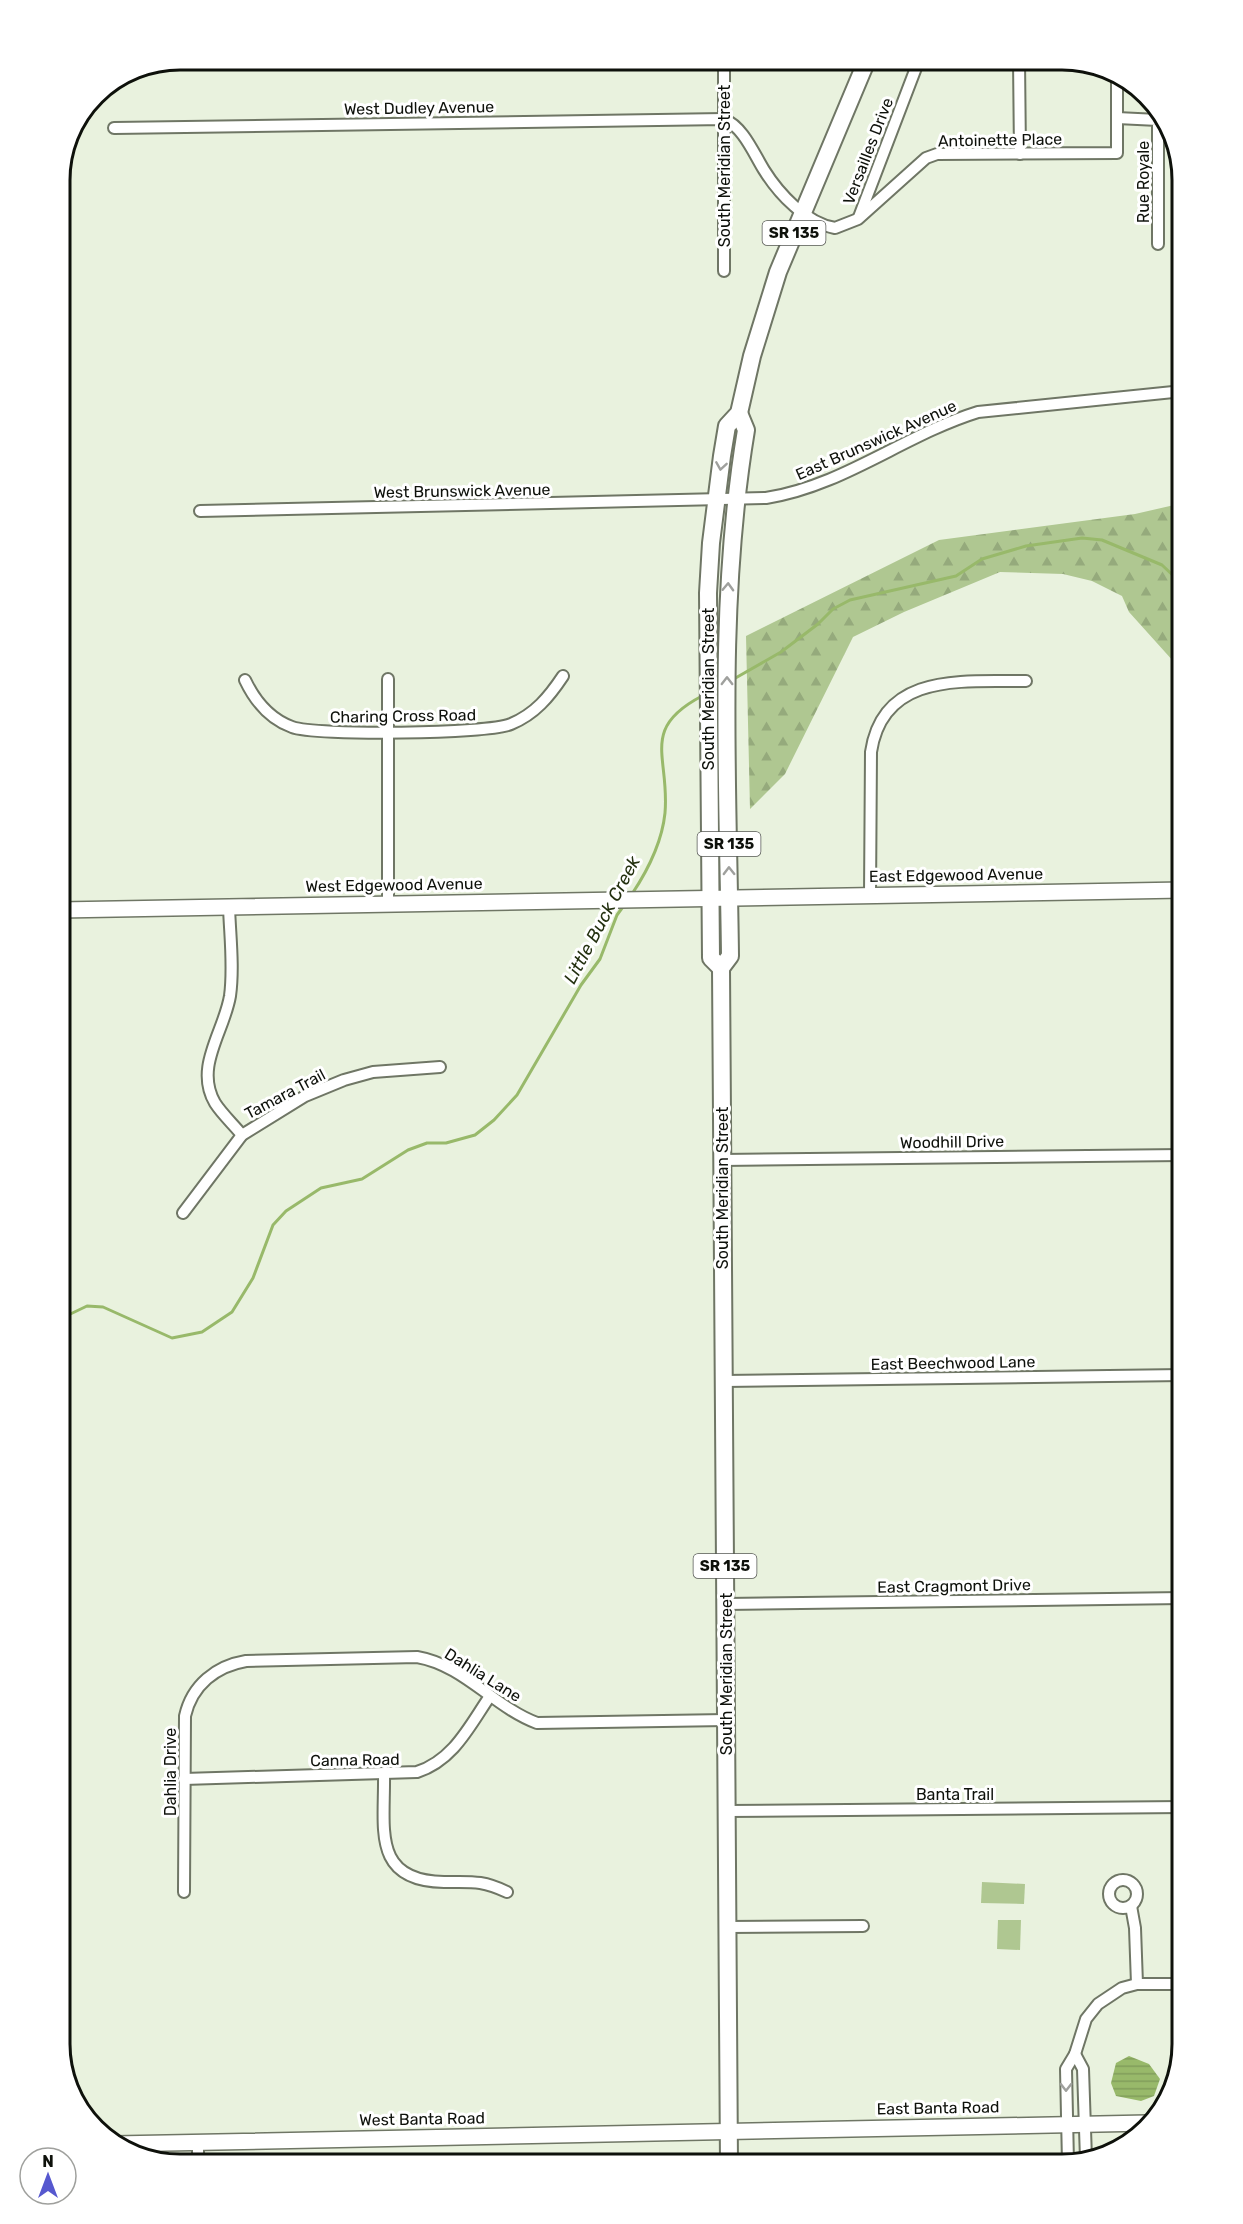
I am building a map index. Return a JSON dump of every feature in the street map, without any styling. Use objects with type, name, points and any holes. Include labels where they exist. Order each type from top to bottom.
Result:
[{"type":"main road","name":"South Meridian Street","points":[[729,2154],[721,968],[730,956],[727,645],[730,554],[725,501],[727,426],[739,413],[752,356],[778,272],[862,71]]},
{"type":"main road","name":"South Meridian Street","points":[[721,968],[711,958],[707,657],[709,567],[725,501]]},
{"type":"main road","name":"East Edgewood Avenue","points":[[729,897],[1172,890]]},
{"type":"main road","name":"West Edgewood Avenue","points":[[71,910],[729,897]]},
{"type":"main road","name":"East Banta Road","points":[[729,2130],[1138,2123]]},
{"type":"main road","name":"West Banta Road","points":[[135,2144],[729,2130]]},
{"type":"street","name":"South Meridian Street","points":[[724,71],[724,272]]},
{"type":"street","name":"Versailles Drive","points":[[858,219],[915,71]]},
{"type":"street","points":[[1019,71],[1020,154]]},
{"type":"street","points":[[1117,85],[1117,118]]},
{"type":"street","name":"Antoinette Place","points":[[724,119],[739,130],[776,187],[818,223],[835,228],[858,219],[927,158],[937,154],[1117,153],[1117,118]]},
{"type":"street","name":"Rue Royale","points":[[1117,118],[1154,120]]},
{"type":"street","name":"West Dudley Avenue","points":[[114,128],[724,119]]},
{"type":"street","name":"Rue Royale","points":[[1158,126],[1158,244]]},
{"type":"street","name":"East Brunswick Avenue","points":[[725,501],[780,496],[817,485],[954,420],[978,412],[1172,392]]},
{"type":"street","name":"West Brunswick Avenue","points":[[200,511],[725,501]]},
{"type":"street","name":"Charing Cross Road","points":[[245,680],[262,707],[289,726],[312,732],[484,730],[507,725],[524,718],[543,704],[563,676]]},
{"type":"street","points":[[388,679],[388,903]]},
{"type":"street","points":[[870,895],[871,752],[875,734],[886,714],[903,697],[934,684],[1026,681]]},
{"type":"street","points":[[229,907],[230,993],[225,1020],[209,1059],[207,1077],[216,1104],[242,1135]]},
{"type":"street","name":"Tamara Trail","points":[[183,1213],[242,1135],[305,1096],[344,1080],[391,1069],[440,1067]]},
{"type":"street","name":"Woodhill Drive","points":[[722,1160],[1172,1155]]},
{"type":"street","name":"East Beechwood Lane","points":[[724,1382],[1172,1375]]},
{"type":"street","name":"East Cragmont Drive","points":[[726,1604],[1172,1599]]},
{"type":"street","name":"Dahlia Lane","points":[[224,1667],[246,1660],[417,1657],[440,1663],[520,1716],[550,1724],[726,1720]]},
{"type":"street","name":"Dahlia Drive","points":[[184,1892],[185,1720],[188,1707],[202,1682],[224,1667]]},
{"type":"street","name":"Canna Road","points":[[184,1779],[417,1772],[440,1761],[458,1744],[490,1696]]},
{"type":"street","points":[[384,1774],[386,1843],[389,1856],[397,1868],[417,1880],[485,1882],[507,1892]]},
{"type":"street","name":"Banta Trail","points":[[727,1811],[1172,1807]]},
{"type":"street","points":[[1131,1906],[1136,1929],[1137,1984]]},
{"type":"street","points":[[727,1927],[863,1926]]},
{"type":"street","points":[[1068,2154],[1066,2069],[1075,2054],[1084,2023],[1094,2007],[1113,1992],[1137,1984],[1172,1984]]},
{"type":"street","points":[[1075,2054],[1083,2068],[1086,2151]]},
{"type":"street","points":[[198,2142],[198,2153]]},
{"type":"green space","points":[[1172,506],[1172,660],[1129,612],[1122,596],[1092,581],[1063,574],[1000,572],[904,612],[853,637],[785,774],[750,809],[746,636],[939,540],[1135,514]]},
{"type":"green space","points":[[982,1882],[1025,1884],[1024,1904],[981,1903]]},
{"type":"green space","points":[[998,1920],[1021,1920],[1020,1950],[997,1949]]},
{"type":"shaded area","points":[[1129,2056],[1149,2064],[1160,2079],[1154,2096],[1141,2101],[1116,2096],[1111,2083],[1116,2063]]},
{"type":"waterway","name":"Little Buck Creek","points":[[732,680],[781,652],[818,624],[833,609],[850,600],[956,576],[982,559],[1026,546],[1082,538],[1102,540],[1162,565],[1172,574]]},
{"type":"waterway","name":"Little Buck Creek","points":[[632,894],[661,835],[665,813],[662,760],[664,733],[670,720],[702,696]]},
{"type":"waterway","name":"Little Buck Creek","points":[[70,1314],[87,1306],[103,1307],[172,1338],[202,1332],[232,1312],[253,1278],[273,1225],[286,1211],[321,1188],[362,1179],[408,1150],[427,1143],[446,1143],[475,1135],[494,1120],[517,1095],[581,985],[600,959],[617,915],[625,904]]}]
